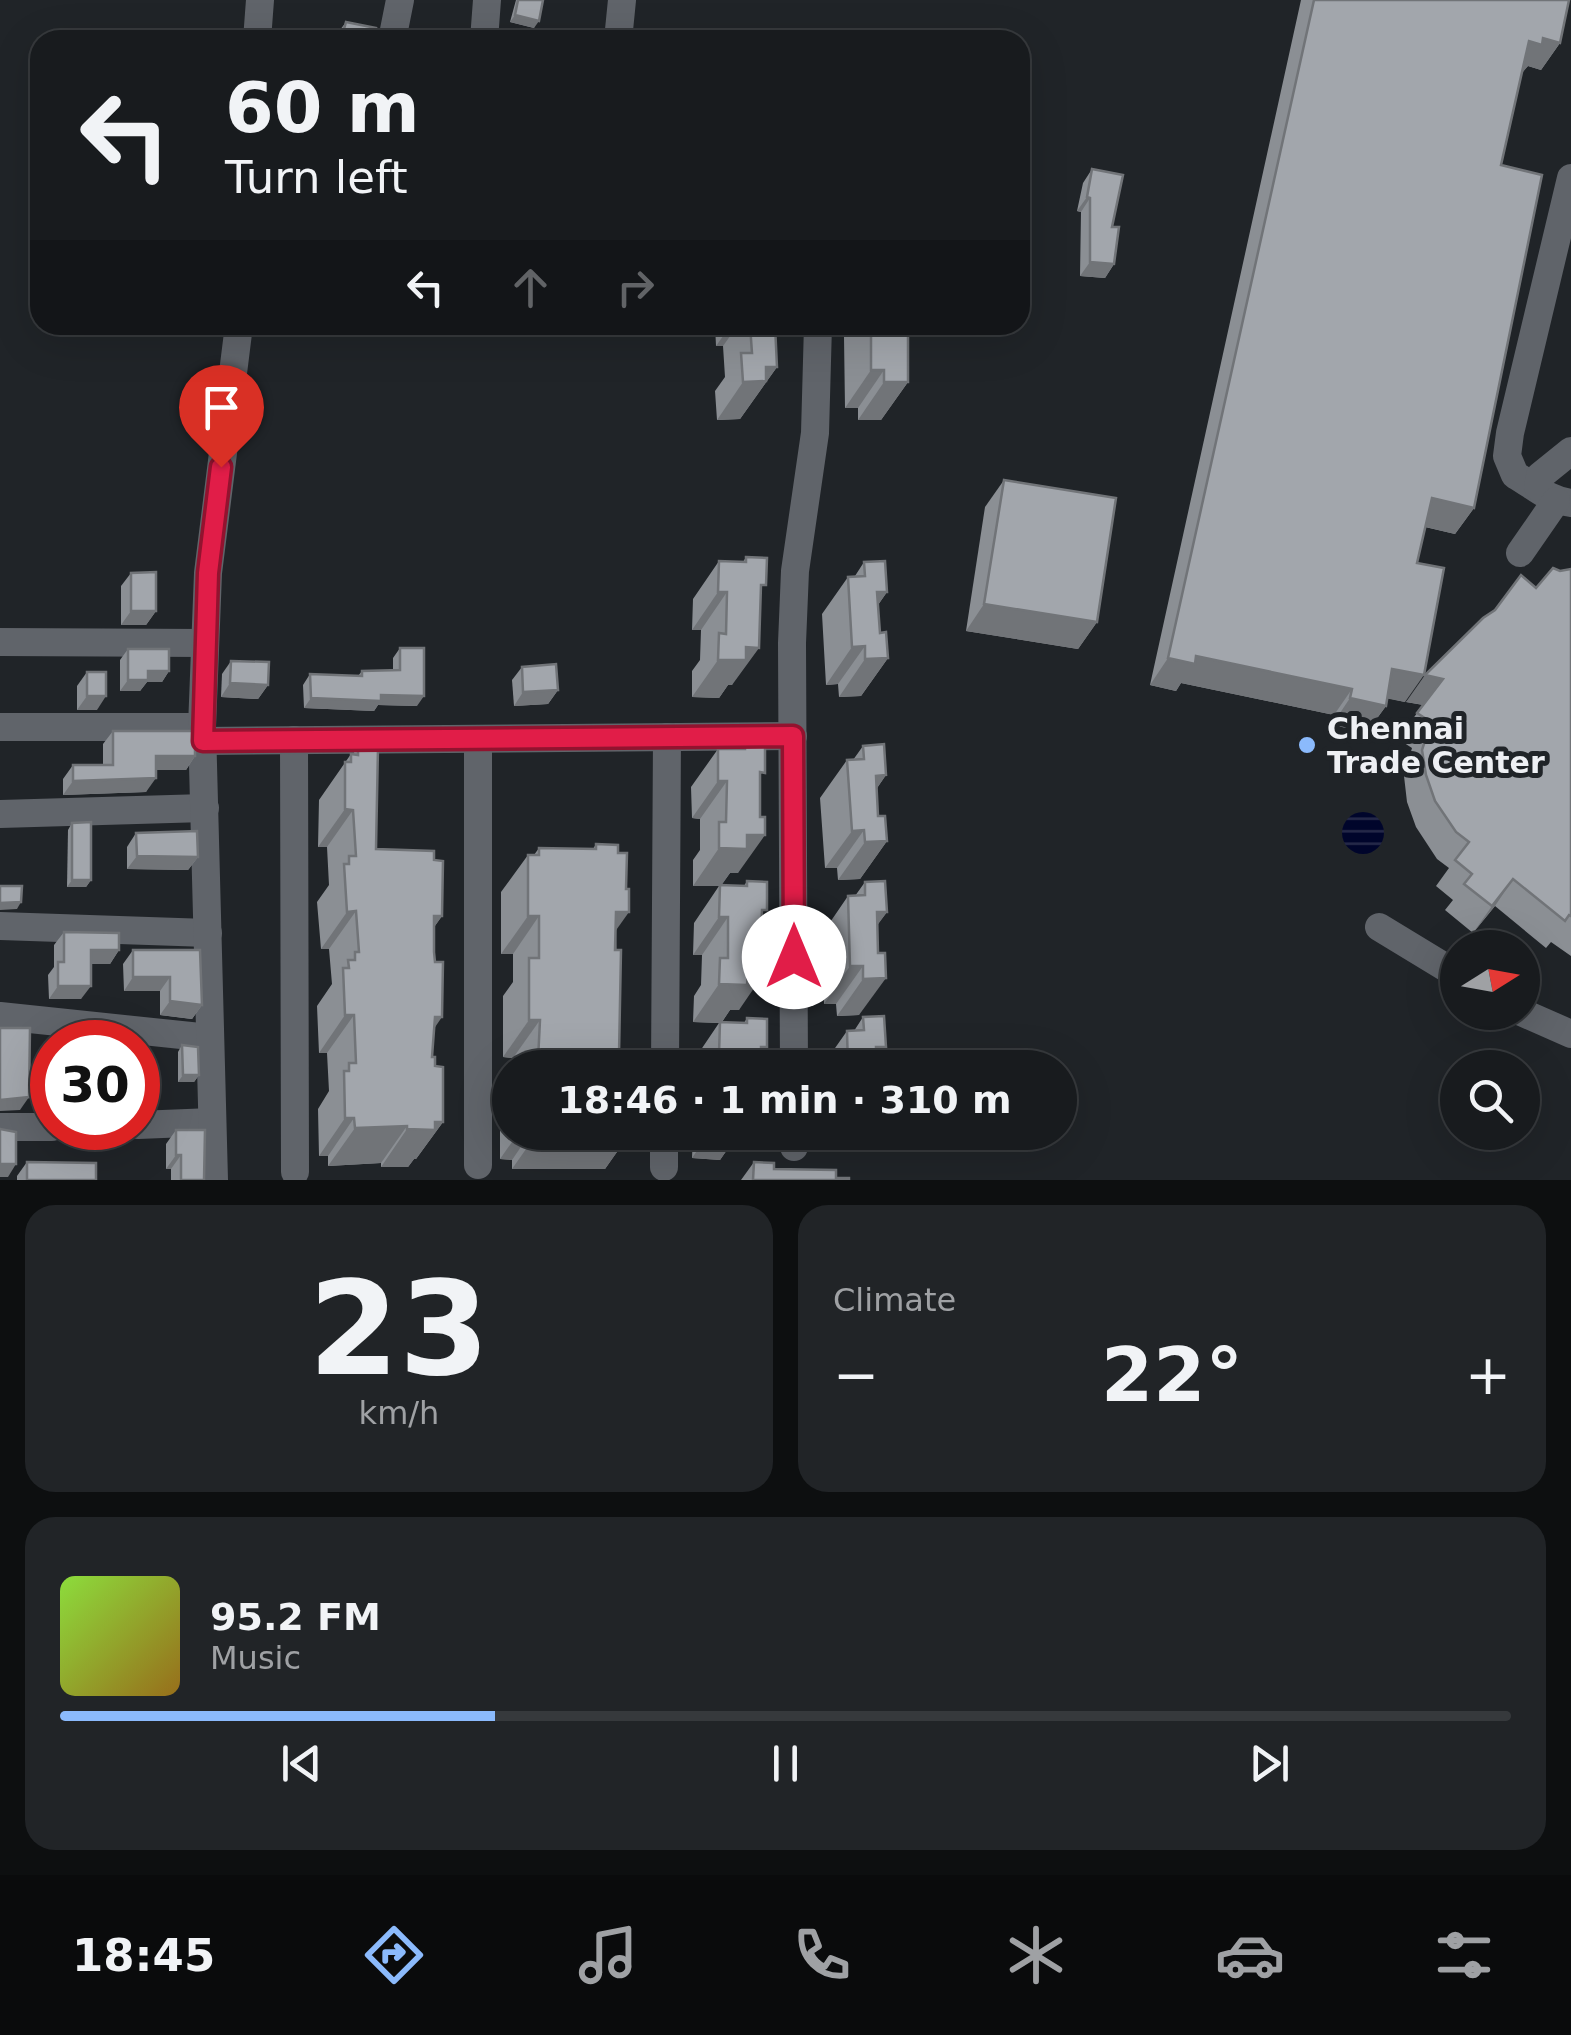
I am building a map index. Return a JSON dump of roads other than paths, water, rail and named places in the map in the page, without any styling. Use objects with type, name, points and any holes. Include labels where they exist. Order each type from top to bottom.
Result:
[{"type":"street","points":[[258,30],[260,0]]},
{"type":"street","points":[[394,30],[400,0]]},
{"type":"street","points":[[485,30],[487,0]]},
{"type":"street","points":[[618,30],[620,0]]},
{"type":"street","points":[[1555,497],[1515,476],[1507,456],[1567,224],[1571,178]]},
{"type":"street","points":[[214,1180],[203,734],[208,573],[238,335]]},
{"type":"street","points":[[794,1050],[792,642],[795,572],[815,433],[818,335]]},
{"type":"street","points":[[1555,497],[1540,476],[1571,451]]},
{"type":"street","points":[[1520,553],[1555,497]]},
{"type":"street","points":[[0,642],[206,643]]},
{"type":"street","points":[[0,728],[294,740],[793,736]]},
{"type":"street","points":[[665,1050],[667,737]]},
{"type":"street","points":[[478,738],[478,1165]]},
{"type":"street","points":[[294,740],[295,1172]]},
{"type":"street","points":[[0,814],[204,808]]},
{"type":"street","points":[[0,926],[208,933]]},
{"type":"street","points":[[1379,927],[1440,963]]},
{"type":"street","points":[[0,1016],[210,1038]]},
{"type":"street","points":[[1540,1020],[1571,1034]]},
{"type":"street","points":[[160,1124],[212,1122]]},
{"type":"street","points":[[0,1127],[30,1127]]},
{"type":"street","points":[[664,1150],[664,1166]]},
{"type":"water","points":[[1363,812],[1378,818],[1384,833],[1378,848],[1363,854],[1348,848],[1342,833],[1348,818]]},
{"type":"place","name":"Chennai Trade Center","points":[[1307,745]]}]
